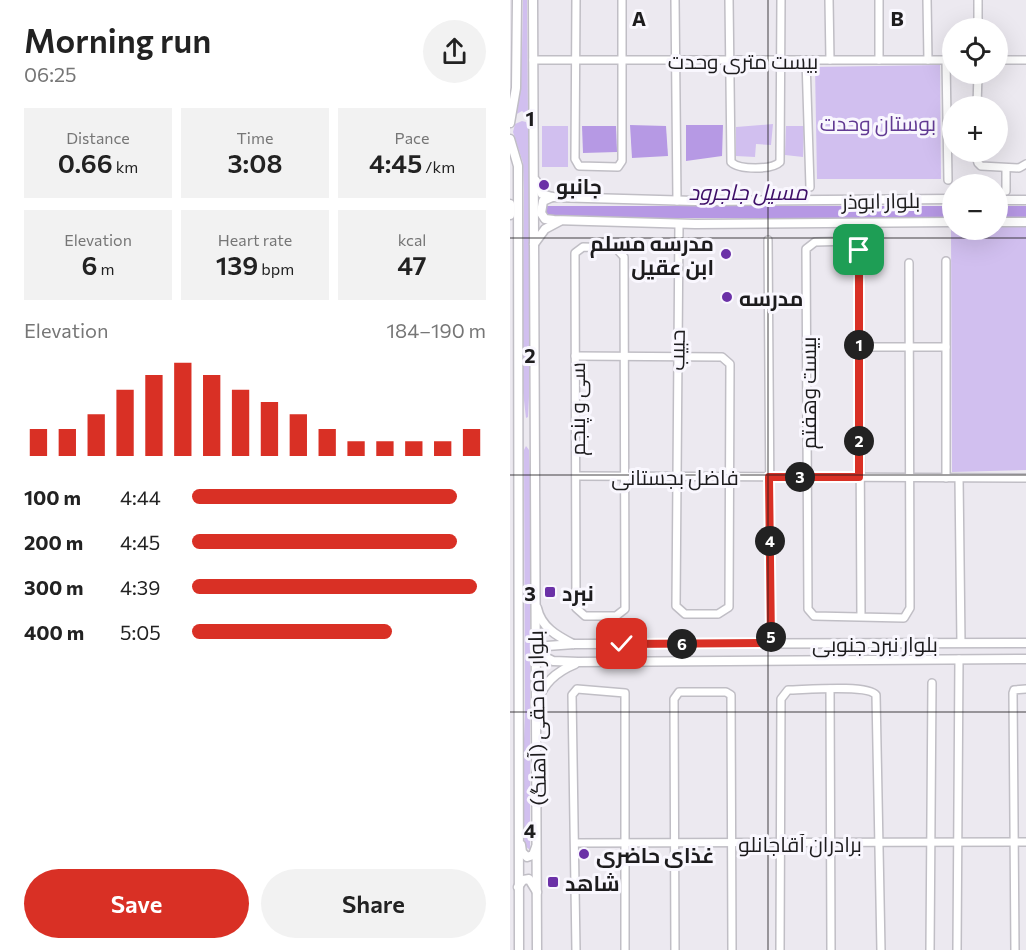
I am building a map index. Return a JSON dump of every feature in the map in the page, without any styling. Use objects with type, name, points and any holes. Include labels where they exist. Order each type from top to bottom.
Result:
[{"type":"main road","points":[[510,123],[516,88],[517,0]]},
{"type":"main road","points":[[533,0],[534,176],[542,194],[552,197]]},
{"type":"main road","points":[[510,139],[518,166],[514,189]]},
{"type":"main road","name":"بلوار ده حقی (آهنگ)","points":[[534,176],[537,950]]},
{"type":"main road","name":"بلوار ده حقی (آهنگ)","points":[[514,189],[518,234],[516,609],[519,950]]},
{"type":"main road","name":"بلوار ابوذر","points":[[942,199],[677,201],[552,197],[543,201],[540,208],[542,216],[550,220],[679,224],[942,222]]},
{"type":"main road","points":[[1008,200],[1026,200]]},
{"type":"main road","points":[[510,204],[510,215]]},
{"type":"main road","points":[[534,245],[546,229],[561,220]]},
{"type":"main road","points":[[1008,222],[1026,222]]},
{"type":"main road","points":[[510,226],[518,244]]},
{"type":"main road","points":[[518,395],[524,422],[530,422],[535,415]]},
{"type":"main road","points":[[516,448],[522,441],[529,442],[535,472]]},
{"type":"main road","points":[[535,597],[543,622],[559,637],[574,644]]},
{"type":"main road","points":[[510,632],[515,623],[516,609]]},
{"type":"main road","name":"بلوار نبرد جنوبی","points":[[1026,643],[574,644],[547,646],[542,651],[543,656],[553,661],[578,662],[1026,659]]},
{"type":"main road","points":[[536,709],[546,684],[564,668],[578,662]]},
{"type":"main road","points":[[510,686],[518,717]]},
{"type":"main road","points":[[518,821],[524,855],[533,855],[538,842]]},
{"type":"main road","points":[[518,887],[523,880],[529,879],[537,892]]},
{"type":"street","points":[[576,0],[575,159],[579,166],[586,168],[618,167],[622,161],[622,0]]},
{"type":"street","points":[[675,0],[677,201]]},
{"type":"street","points":[[729,0],[731,162],[738,166],[772,167],[780,162],[781,0]]},
{"type":"street","points":[[830,0],[830,60]]},
{"type":"street","points":[[879,0],[879,60]]},
{"type":"street","points":[[927,0],[927,60]]},
{"type":"street","points":[[978,0],[978,18]]},
{"type":"street","name":"بیست متری وحدت","points":[[533,60],[942,60]]},
{"type":"street","points":[[806,60],[810,187]]},
{"type":"street","points":[[1008,60],[1026,60]]},
{"type":"street","points":[[948,174],[949,84]]},
{"type":"street","points":[[979,162],[981,166],[1006,168],[1019,168],[1026,164]]},
{"type":"street","points":[[1006,168],[1006,174]]},
{"type":"street","name":"حبیب","points":[[679,224],[676,356],[676,606],[684,614],[718,614],[729,607],[729,477]]},
{"type":"street","points":[[768,240],[771,643]]},
{"type":"street","name":"بیست وهفتم","points":[[808,477],[806,249],[815,242],[852,241],[859,250],[859,347]]},
{"type":"street","name":"سی و پنجم","points":[[626,356],[624,257],[616,248],[583,247],[575,254],[576,608],[585,615],[616,616],[626,609],[626,476]]},
{"type":"street","points":[[946,261],[946,478]]},
{"type":"street","points":[[808,477],[808,609],[810,613],[814,616],[861,615],[904,618],[908,615],[909,263]]},
{"type":"street","points":[[861,615],[859,347],[946,347]]},
{"type":"street","points":[[575,356],[722,357],[730,364],[729,477]]},
{"type":"street","points":[[626,356],[626,476]]},
{"type":"street","name":"فاضل بجستانی","points":[[576,476],[1026,478]]},
{"type":"street","points":[[959,478],[961,643]]},
{"type":"street","points":[[957,950],[959,659]]},
{"type":"street","points":[[930,950],[929,843],[932,683]]},
{"type":"street","points":[[830,689],[831,950]]},
{"type":"street","points":[[780,950],[783,693],[788,690],[830,689],[873,691],[876,695],[881,950]]},
{"type":"street","points":[[1015,950],[1013,693],[1014,690],[1026,689]]},
{"type":"street","points":[[576,950],[574,691],[621,690],[624,693],[625,950]]},
{"type":"street","points":[[675,950],[675,694],[730,692],[732,950]]},
{"type":"street","name":"برادران آقاجانلو","points":[[574,843],[1026,842]]},
{"type":"green space","points":[[523,0],[527,0],[528,116],[522,111],[515,115],[522,50]]},
{"type":"green space","name":"بوستان وحدت","points":[[940,65],[941,179],[817,179],[815,67]]},
{"type":"green space","points":[[526,122],[529,132],[529,397],[528,417],[526,418],[522,383],[523,163],[513,132],[515,124]]},
{"type":"green space","points":[[773,124],[771,145],[756,144],[755,157],[736,156],[736,127]]},
{"type":"green space","points":[[542,126],[568,126],[568,167],[542,167]]},
{"type":"green space","points":[[786,126],[804,126],[803,157],[785,155]]},
{"type":"green space","points":[[1026,225],[1026,470],[952,472],[951,240],[1008,240],[1008,226]]},
{"type":"green space","points":[[526,446],[529,450],[530,474],[530,850],[525,846],[521,811],[525,714],[524,450]]},
{"type":"shaded area","points":[[630,125],[666,126],[668,156],[632,158]]},
{"type":"shaded area","points":[[686,125],[723,125],[722,156],[686,161]]},
{"type":"shaded area","points":[[582,126],[616,126],[617,152],[583,153]]},
{"type":"waterway","name":"مسیل جاجرود","points":[[544,212],[942,212]]},
{"type":"waterway","name":"مسیل جاجرود","points":[[1008,212],[1026,212]]},
{"type":"place","name":"جانبو","points":[[544,185]]},
{"type":"place","name":"مدرسه مسلم ابن عقیل","points":[[726,254]]},
{"type":"place","name":"مدرسه","points":[[727,297]]},
{"type":"place","name":"نبرد","points":[[550,592]]},
{"type":"place","name":"غذای حاضری","points":[[584,854]]},
{"type":"place","name":"شاهد","points":[[553,882]]},
{"type":"route","points":[[622,644],[771,643],[769,477],[859,477],[859,250]]}]
